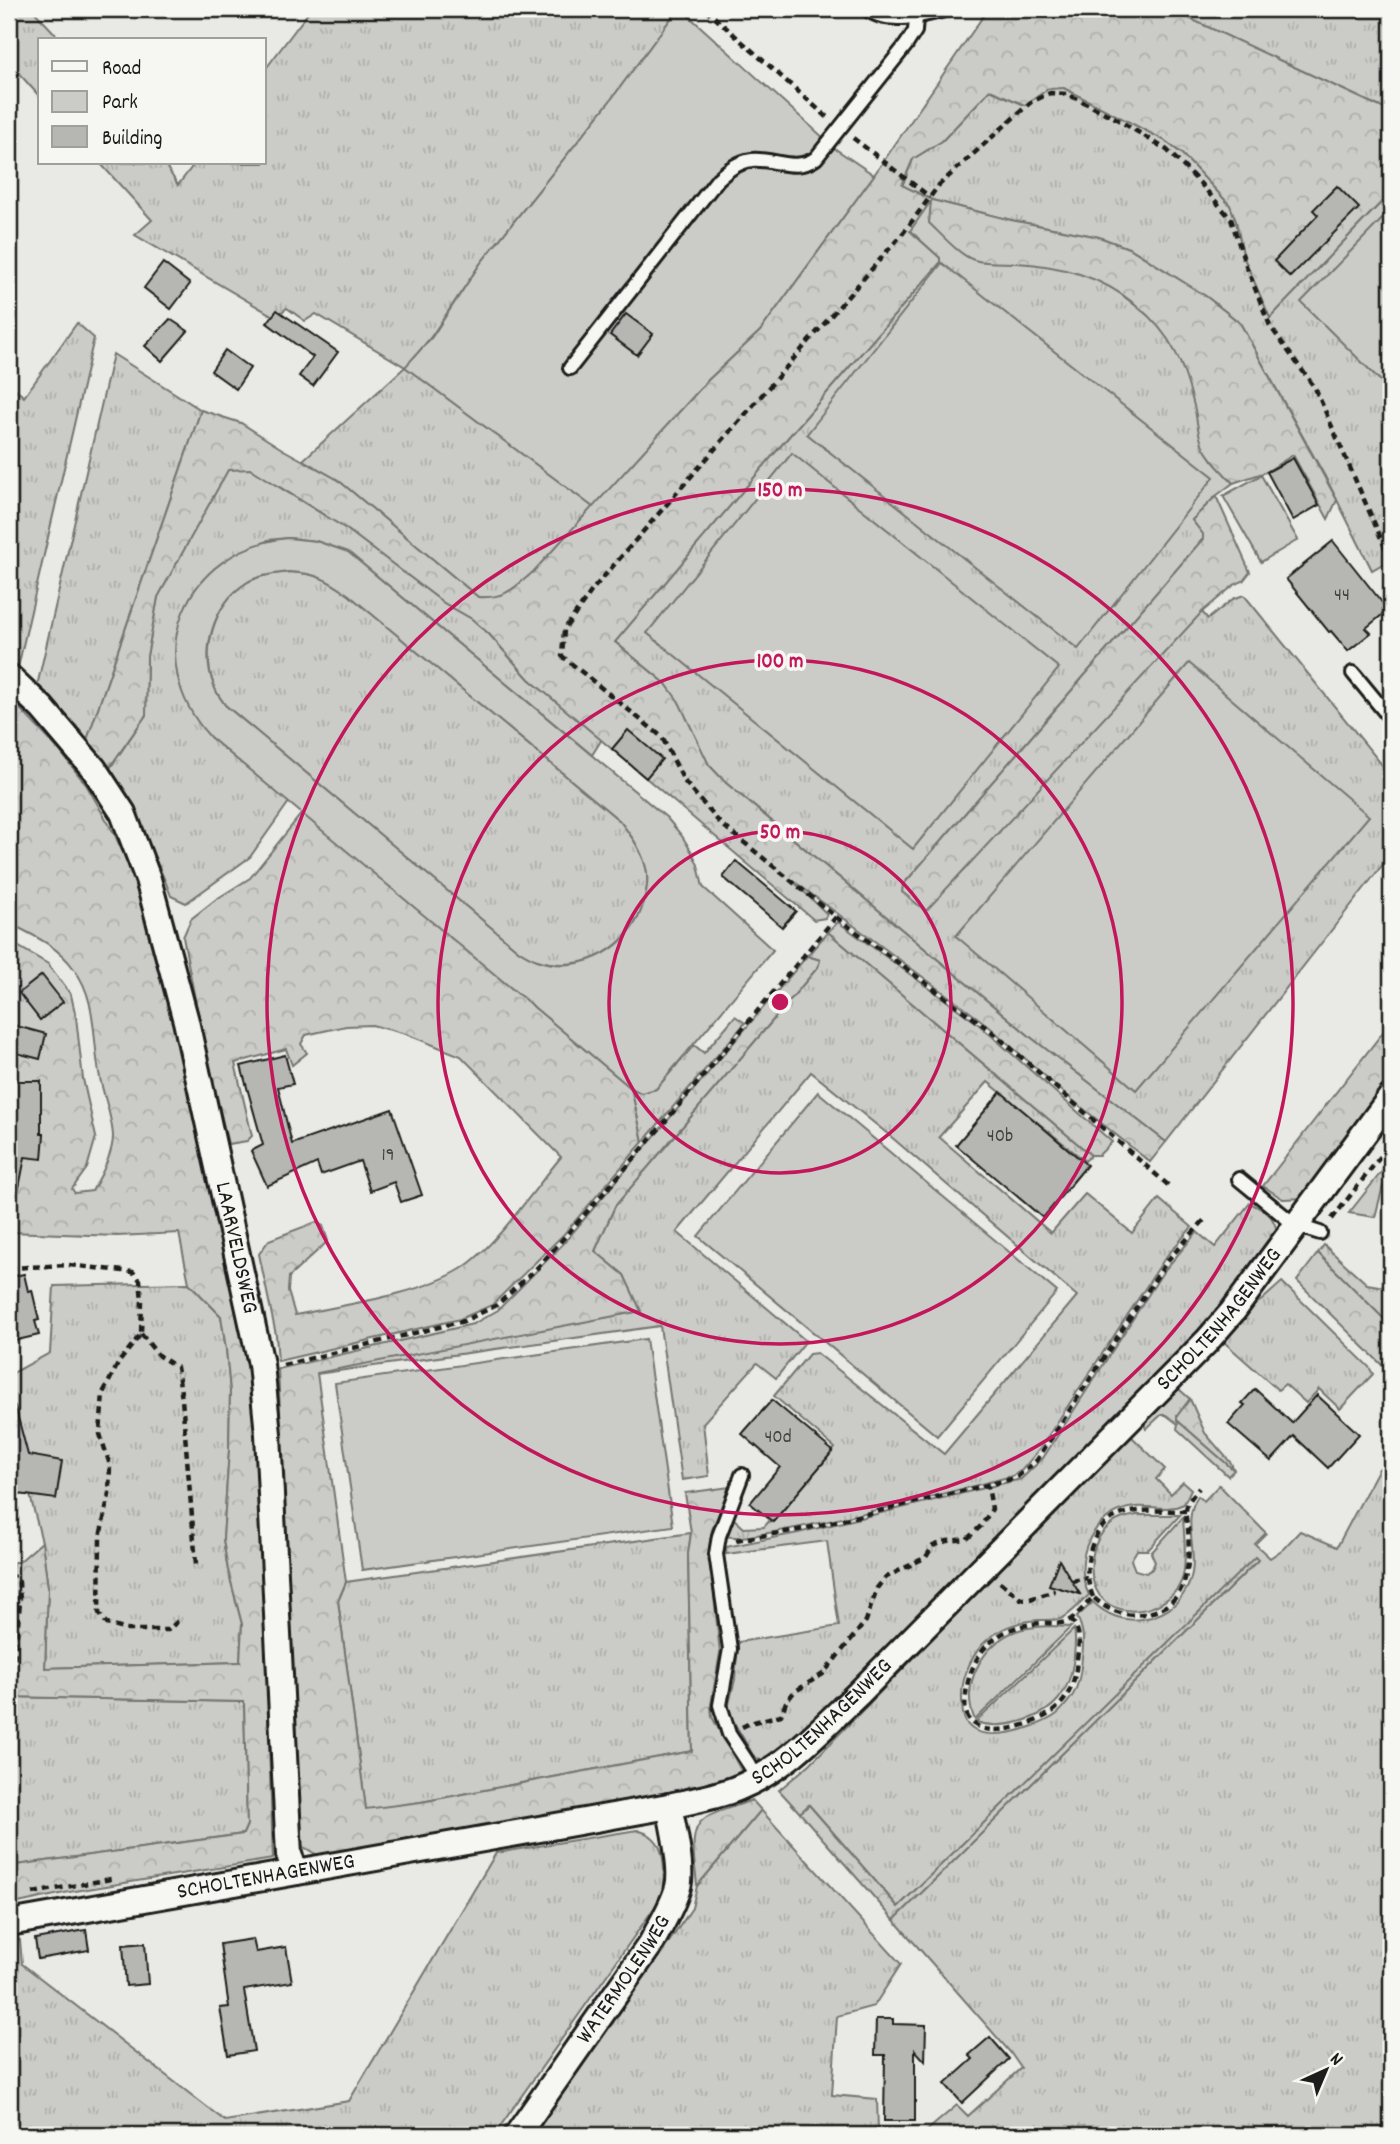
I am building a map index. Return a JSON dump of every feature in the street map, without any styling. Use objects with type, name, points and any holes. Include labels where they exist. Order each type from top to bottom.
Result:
[{"type":"street","name":"LAARVELDSWEG","points":[[9,677],[42,708],[94,769],[123,813],[148,879],[186,1021],[262,1371],[268,1434],[289,1855],[296,1872]]},
{"type":"street","name":"SCHOLTENHAGENWEG","points":[[9,1923],[670,1806],[730,1791],[758,1778],[808,1741],[858,1694],[1207,1341],[1233,1311],[1391,1097]]},
{"type":"street","name":"WATERMOLENWEG","points":[[517,2135],[652,1942],[669,1909],[679,1885],[677,1847],[670,1806]]},
{"type":"lane","points":[[867,9],[872,13],[892,17],[916,17],[948,9]]},
{"type":"lane","points":[[570,368],[718,178],[735,165],[752,160],[802,166],[816,158],[906,45],[915,31],[916,17]]},
{"type":"lane","points":[[1353,673],[1391,719]]},
{"type":"lane","points":[[1238,1179],[1296,1225],[1320,1233]]},
{"type":"lane","points":[[742,1475],[728,1508],[716,1554],[730,1649],[720,1705],[729,1734],[758,1778]]},
{"type":"path","points":[[705,9],[839,130],[930,197]]},
{"type":"path","points":[[1168,1185],[991,1031],[836,917],[720,822],[684,781],[663,737],[562,656],[564,630],[593,589],[904,232],[939,185],[1031,102],[1050,93],[1067,93],[1115,117],[1167,150],[1231,219],[1270,326],[1315,387],[1391,561]]},
{"type":"path","points":[[262,1371],[464,1321],[497,1305],[539,1266],[638,1154],[836,917]]},
{"type":"path","points":[[718,1543],[803,1529],[1016,1478],[1037,1460],[1167,1261],[1207,1217]]},
{"type":"path","points":[[9,1268],[68,1265],[133,1272],[140,1280],[141,1334],[119,1362],[103,1393],[100,1434],[110,1465],[109,1495],[100,1537],[99,1613],[107,1624],[127,1630],[168,1630],[180,1619]]},
{"type":"path","points":[[141,1334],[159,1356],[177,1367],[196,1564]]},
{"type":"path","points":[[729,1734],[750,1723],[781,1715],[794,1692],[823,1674],[866,1621],[877,1588],[885,1578],[926,1557],[933,1546],[967,1539],[981,1526],[992,1509],[988,1486]]},
{"type":"path","points":[[1186,1511],[1129,1512],[1111,1519],[1103,1526],[1093,1541],[1088,1564],[1087,1578],[1093,1597],[1114,1611],[1135,1615],[1157,1611],[1175,1598],[1187,1575],[1186,1511],[1199,1488]]},
{"type":"path","points":[[984,1566],[1021,1599],[1055,1591]]},
{"type":"path","points":[[9,1573],[19,1582],[20,1602],[9,1719]]},
{"type":"path","points":[[1072,1581],[1087,1578]]},
{"type":"path","points":[[1070,1619],[1077,1625],[1079,1639],[1075,1676],[1067,1696],[1055,1710],[1013,1729],[990,1729],[970,1721],[966,1711],[966,1688],[978,1657],[986,1647],[1001,1634],[1018,1626],[1064,1622],[1093,1597]]},
{"type":"green space","points":[[9,9],[32,9],[59,38],[38,38],[38,95],[9,62]]},
{"type":"green space","points":[[311,9],[678,9],[610,101],[480,264],[431,337],[406,367],[593,507],[530,576],[510,592],[478,597],[338,480],[303,460],[405,367],[316,314],[305,321],[287,308],[275,317],[135,235],[152,220],[101,164],[165,164],[178,185],[194,164],[266,164],[266,68]]},
{"type":"green space","points":[[678,9],[837,150],[874,175],[760,331],[708,380],[593,507],[405,367],[432,337],[480,264],[610,101]]},
{"type":"green space","points":[[988,9],[1169,9],[1391,112],[1391,192],[1270,318],[1244,258],[1230,205],[1181,153],[1164,140],[1064,88],[1048,89],[1025,105],[990,90],[942,141],[913,159],[902,185],[932,200],[1011,220],[1099,237],[1131,249],[1207,297],[1240,323],[1337,500],[1328,519],[1293,455],[1266,472],[1233,483],[1217,466],[1201,442],[1191,394],[1175,352],[1159,328],[1136,305],[1109,287],[1080,274],[1034,264],[985,262],[968,257],[929,223],[931,201],[910,231],[940,258],[940,263],[615,642],[666,684],[679,702],[709,765],[726,783],[1033,1039],[1166,1142],[1150,1162],[1070,1098],[986,1024],[791,879],[827,914],[825,918],[814,920],[529,679],[472,619],[444,603],[348,530],[251,469],[228,470],[158,597],[147,656],[146,715],[105,774],[85,746],[201,410],[241,423],[338,480],[478,597],[508,592],[533,572],[708,380],[760,331],[874,175]]},
{"type":"green space","points":[[1169,9],[1391,9],[1391,112]]},
{"type":"green space","points":[[1048,88],[1064,88],[1164,140],[1181,153],[1230,205],[1244,258],[1270,318],[1391,192],[1391,559],[1372,570],[1328,482],[1240,323],[1207,297],[1131,249],[1099,237],[1011,220],[932,200],[1037,264],[1069,269],[1094,278],[1116,290],[1151,318],[1170,339],[1182,362],[1212,460],[1233,483],[1192,520],[1203,534],[1203,539],[903,885],[1202,612],[1208,619],[1233,599],[1244,595],[1391,776],[1391,854],[1166,1142],[1033,1039],[726,783],[709,765],[666,684],[615,642],[940,263],[940,258],[910,231],[902,186],[913,159],[942,141],[990,90],[1025,105]]},
{"type":"green space","points":[[1391,210],[1391,391],[1301,302]]},
{"type":"green space","points":[[942,263],[1214,477],[1078,649],[807,434]]},
{"type":"green space","points":[[77,323],[94,338],[16,676],[9,668],[9,383],[24,397]]},
{"type":"green space","points":[[113,354],[201,410],[85,746],[35,695]]},
{"type":"green space","points":[[792,453],[1059,668],[913,849],[647,633]]},
{"type":"green space","points":[[228,469],[250,469],[348,530],[444,603],[472,619],[529,679],[602,739],[592,755],[348,552],[316,541],[288,538],[268,540],[198,585],[210,737],[289,802],[250,857],[186,903],[171,896],[142,833],[106,774],[146,715],[147,656],[158,597]]},
{"type":"green space","points":[[1261,475],[1298,540],[1261,562],[1223,496]]},
{"type":"green space","points":[[1216,496],[1250,572],[1243,581],[1234,585],[1202,612],[926,911],[902,892],[903,885],[1203,539],[1203,534],[1192,520]]},
{"type":"green space","points":[[288,538],[316,541],[348,552],[667,818],[693,854],[703,887],[773,950],[656,1089],[641,1093],[631,1088],[210,737],[188,706],[177,674],[176,642],[183,612],[199,585],[222,563],[252,546]],"holes":[[[289,572],[320,578],[349,595],[620,821],[640,852],[646,868],[647,887],[638,917],[629,932],[617,944],[604,954],[572,964],[537,960],[518,950],[225,705],[215,689],[208,658],[212,629],[218,616],[225,603],[246,583],[272,574]]]},
{"type":"green space","points":[[289,572],[320,578],[349,595],[620,821],[640,852],[646,868],[647,887],[638,917],[629,932],[617,944],[604,953],[572,964],[537,960],[518,950],[225,705],[217,694],[210,672],[210,643],[218,616],[225,603],[246,583]]},
{"type":"green space","points":[[1189,663],[1369,816],[1136,1090],[956,936]]},
{"type":"green space","points":[[9,697],[59,750],[87,786],[114,833],[131,871],[157,954],[196,1103],[257,1389],[273,1859],[69,1892],[9,1905],[9,1866],[243,1834],[247,1825],[244,1702],[9,1697],[9,1608],[13,1562],[19,1562],[42,1542],[48,1588],[45,1668],[240,1662],[242,1624],[223,1539],[230,1391],[221,1316],[189,1283],[179,1233],[117,1236],[9,1232],[9,941],[48,964],[71,995],[83,1079],[96,1137],[87,1168],[72,1189],[75,1193],[92,1191],[109,1157],[113,1136],[100,1078],[91,1008],[82,981],[68,961],[53,948],[9,923]]},
{"type":"green space","points":[[302,813],[631,1088],[643,1142],[564,1234],[492,1305],[460,1319],[278,1361],[276,1335],[259,1254],[269,1240],[316,1222],[323,1226],[328,1241],[289,1277],[288,1291],[295,1315],[403,1292],[444,1278],[473,1260],[513,1218],[561,1157],[461,1056],[406,1034],[372,1025],[346,1026],[306,1035],[301,1044],[307,1053],[292,1065],[286,1049],[235,1063],[252,1136],[247,1141],[228,1144],[183,937],[191,919],[250,878]]},
{"type":"green space","points":[[838,922],[977,1023],[1112,1142],[1099,1155],[1091,1155],[828,932]]},
{"type":"green space","points":[[828,932],[1091,1155],[1085,1161],[988,1082],[939,1137],[1051,1233],[1085,1194],[1132,1233],[1159,1199],[1192,1227],[1165,1258],[1039,1450],[1022,1470],[1012,1476],[990,1482],[816,1524],[775,1532],[727,1536],[734,1519],[744,1528],[764,1527],[770,1520],[773,1522],[835,1448],[774,1396],[809,1354],[817,1353],[944,1454],[1077,1296],[811,1072],[677,1232],[806,1341],[776,1378],[757,1363],[703,1423],[709,1476],[682,1480],[660,1326],[317,1374],[316,1372],[640,1311],[624,1275],[595,1251],[615,1206],[818,967],[820,960],[807,956]]},
{"type":"green space","points":[[807,956],[820,960],[818,967],[615,1206],[595,1251],[624,1275],[641,1311],[317,1373],[346,1582],[338,1601],[366,1809],[421,1802],[692,1751],[688,1554],[691,1533],[685,1493],[730,1487],[712,1530],[709,1548],[720,1653],[711,1705],[712,1717],[742,1772],[738,1777],[666,1799],[326,1860],[300,1845],[278,1369],[473,1324],[498,1310],[563,1244]]},
{"type":"green space","points":[[735,1016],[745,1023],[643,1142],[631,1088],[641,1093],[656,1089],[694,1045],[704,1053]]},
{"type":"green space","points":[[1391,1022],[1391,1084],[1306,1198],[1283,1199],[1263,1186]]},
{"type":"green space","points":[[818,1092],[1057,1292],[937,1436],[698,1236]]},
{"type":"green space","points":[[1391,1160],[1388,1186],[1383,1186],[1375,1217],[1349,1213]]},
{"type":"green space","points":[[1250,1203],[1269,1215],[1278,1235],[1183,1354],[824,1713],[767,1761],[759,1760],[753,1755],[729,1714],[738,1642],[839,1626],[827,1541],[726,1554],[726,1547],[798,1533],[1021,1479],[1043,1458],[1163,1272],[1197,1232],[1215,1247]]},
{"type":"green space","points":[[1324,1245],[1367,1284],[1391,1288],[1391,1326],[1318,1253]]},
{"type":"green space","points":[[1318,1253],[1391,1326],[1391,1374],[1297,1281]]},
{"type":"green space","points":[[1282,1282],[1373,1374],[1340,1409],[1319,1389],[1306,1403],[1285,1384],[1278,1390],[1225,1343],[1223,1335],[1238,1315],[1262,1300]]},
{"type":"green space","points":[[189,1283],[221,1316],[226,1349],[230,1391],[223,1539],[242,1624],[240,1662],[45,1668],[48,1588],[42,1542],[9,1413],[9,1375],[50,1353],[54,1286]]},
{"type":"green space","points":[[646,1339],[673,1526],[362,1570],[335,1383]]},
{"type":"green space","points":[[1174,1389],[1180,1390],[1190,1399],[1177,1416],[1177,1420],[1234,1470],[1228,1476],[1177,1429],[1178,1424],[1166,1415],[1161,1415],[1146,1429],[1143,1422]]},
{"type":"green space","points":[[1190,1399],[1205,1433],[1234,1470],[1177,1420],[1177,1416]]},
{"type":"green space","points":[[1131,1436],[1165,1469],[1156,1479],[1171,1494],[1183,1482],[1191,1489],[1184,1504],[1172,1508],[1135,1507],[1120,1511],[1097,1527],[1085,1552],[1083,1566],[1089,1595],[1060,1619],[1015,1624],[994,1634],[982,1645],[970,1663],[965,1677],[962,1692],[964,1718],[972,1728],[982,1733],[1009,1733],[1037,1725],[1057,1714],[1076,1689],[1083,1641],[1077,1617],[1093,1602],[1104,1611],[1135,1620],[1156,1615],[1176,1603],[1192,1575],[1190,1521],[1198,1496],[1204,1501],[1219,1485],[1266,1533],[1255,1544],[1270,1558],[1300,1531],[1337,1547],[1378,1470],[1391,1456],[1391,2135],[525,2135],[591,2053],[667,1945],[692,1908],[697,1886],[761,1810],[901,1964],[874,2006],[837,2016],[832,2095],[877,2099],[878,2131],[923,2134],[957,2105],[968,2116],[1021,2068],[894,1920],[1257,1561],[1255,1558],[898,1907],[809,1805],[800,1813],[779,1790],[810,1764]]},
{"type":"green space","points":[[1137,1515],[1180,1515],[1148,1550],[1137,1550],[1131,1560],[1135,1570],[1146,1573],[1152,1569],[1155,1562],[1151,1553],[1183,1517],[1185,1562],[1183,1576],[1170,1597],[1147,1609],[1134,1611],[1110,1605],[1100,1596],[1093,1579],[1092,1560],[1097,1541],[1111,1524]]},
{"type":"green space","points":[[691,1533],[688,1554],[692,1751],[366,1810],[338,1601],[346,1582]]},
{"type":"green space","points":[[1255,1557],[1258,1560],[894,1920],[800,1813],[809,1805],[898,1907]]},
{"type":"green space","points":[[1049,1626],[1071,1627],[975,1720],[970,1693],[972,1680],[984,1655],[993,1645],[1016,1631]]},
{"type":"green space","points":[[1074,1629],[1074,1653],[1069,1680],[1065,1690],[1052,1706],[1032,1718],[1013,1723],[992,1725],[976,1722]]},
{"type":"green space","points":[[9,1697],[244,1702],[247,1825],[243,1834],[9,1866]]},
{"type":"green space","points":[[752,1800],[761,1810],[697,1886],[694,1840],[699,1824],[715,1813]]},
{"type":"green space","points":[[637,1830],[650,1836],[661,1850],[664,1876],[659,1901],[494,2135],[9,2135],[9,1933],[20,1940],[22,1964],[225,2121],[349,2101],[496,1853]]},
{"type":"building","points":[[1337,186],[1359,208],[1290,277],[1274,261],[1318,215],[1313,210]]},
{"type":"building","points":[[163,263],[190,284],[171,309],[144,288]]},
{"type":"building","points":[[277,310],[338,352],[313,386],[299,376],[313,357],[267,323]]},
{"type":"building","points":[[626,314],[653,334],[637,355],[610,335]]},
{"type":"building","points":[[170,319],[188,331],[162,361],[145,346]]},
{"type":"building","points":[[225,350],[250,368],[236,389],[211,371]]},
{"type":"building","points":[[1293,458],[1319,505],[1293,520],[1267,472]]},
{"type":"building","points":[[1333,541],[1388,610],[1366,628],[1371,633],[1348,651],[1286,579]]},
{"type":"building","points":[[628,730],[662,759],[646,778],[612,749]]},
{"type":"building","points":[[736,861],[796,911],[782,927],[723,877]]},
{"type":"building","points":[[42,975],[63,1002],[40,1020],[19,993]]},
{"type":"building","points":[[13,1025],[46,1034],[40,1059],[9,1051]]},
{"type":"building","points":[[285,1055],[293,1084],[278,1087],[292,1144],[392,1109],[422,1195],[401,1202],[394,1182],[370,1191],[360,1161],[321,1175],[317,1163],[267,1186],[251,1151],[263,1145],[241,1066]]},
{"type":"building","points":[[9,1081],[41,1081],[41,1134],[44,1134],[42,1159],[25,1157],[17,1198],[9,1197]]},
{"type":"building","points":[[1001,1092],[1087,1165],[1043,1218],[956,1145]]},
{"type":"building","points":[[24,1274],[28,1291],[32,1290],[39,1320],[35,1321],[39,1335],[9,1342],[9,1277]]},
{"type":"building","points":[[1255,1389],[1292,1423],[1317,1395],[1359,1434],[1328,1468],[1294,1436],[1271,1461],[1228,1424]]},
{"type":"building","points":[[772,1400],[833,1451],[773,1522],[750,1503],[780,1467],[742,1434]]},
{"type":"building","points":[[15,1406],[28,1455],[62,1461],[56,1499],[11,1493],[9,1407]]},
{"type":"building","points":[[1059,1560],[1080,1594],[1049,1585]]},
{"type":"building","points":[[86,1930],[89,1950],[38,1959],[35,1939]]},
{"type":"building","points":[[253,1939],[256,1952],[286,1947],[292,1982],[244,1990],[254,2051],[228,2055],[220,2008],[229,2007],[220,1944]]},
{"type":"building","points":[[145,1943],[148,1984],[126,1986],[123,1945]]},
{"type":"building","points":[[876,2019],[893,2019],[893,2024],[926,2025],[925,2061],[915,2050],[915,2121],[884,2121],[885,2055],[875,2055]]},
{"type":"building","points":[[990,2037],[1009,2059],[962,2103],[945,2084],[973,2059],[969,2055]]}]
